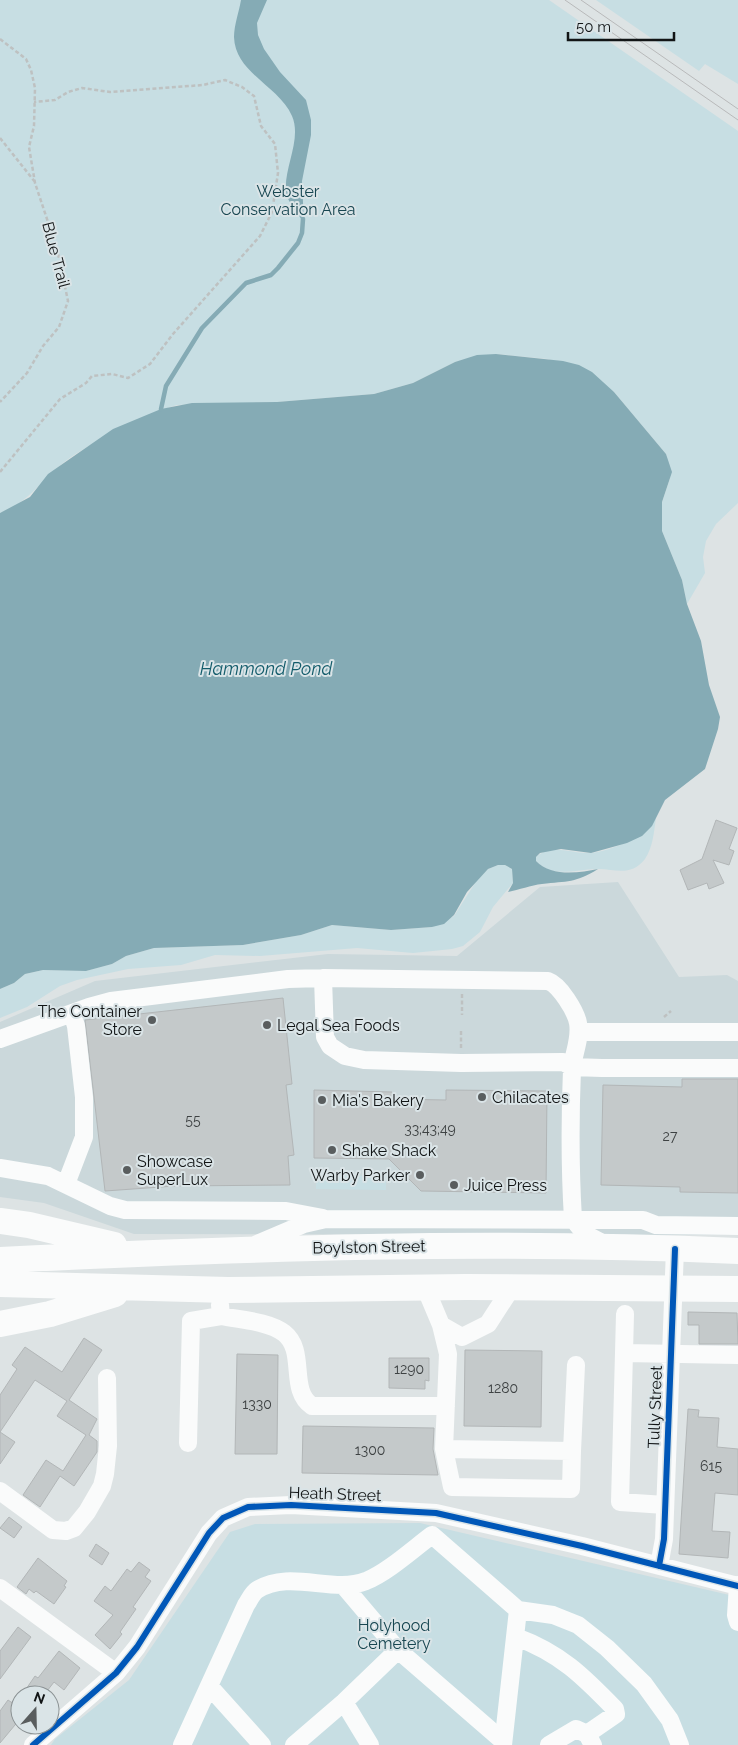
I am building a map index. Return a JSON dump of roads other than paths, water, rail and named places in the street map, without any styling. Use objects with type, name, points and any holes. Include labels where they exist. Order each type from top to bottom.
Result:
[{"type":"highway","points":[[0,1221],[29,1225],[149,1253]]},
{"type":"highway","name":"Boylston Street","points":[[0,1260],[240,1250],[451,1246],[614,1247],[738,1251]]},
{"type":"highway","points":[[0,1284],[220,1290],[425,1287],[738,1289]]},
{"type":"highway","points":[[0,1324],[50,1314],[137,1288]]},
{"type":"street","points":[[323,978],[325,1037],[330,1046],[345,1056],[364,1060],[461,1063],[563,1062],[572,1067],[738,1068]]},
{"type":"street","points":[[0,1039],[99,1003],[288,980],[323,978],[548,981],[563,993],[570,1009],[575,1014],[579,1032],[572,1067],[573,1219],[592,1239],[614,1247]]},
{"type":"street","points":[[66,1184],[81,1148],[85,1122],[76,1026],[72,1013]]},
{"type":"street","points":[[579,1032],[738,1032]]},
{"type":"street","points":[[0,1168],[38,1173],[66,1184],[110,1206],[125,1210],[286,1211],[326,1218],[643,1220],[656,1225],[738,1226]]},
{"type":"street","points":[[240,1250],[304,1224],[326,1218]]},
{"type":"street","points":[[404,1218],[414,1232],[424,1238],[451,1246]]},
{"type":"street","name":"Tully Street","points":[[659,1566],[664,1540],[675,1249]]},
{"type":"street","points":[[425,1287],[441,1325],[448,1354],[444,1449],[452,1487],[572,1489],[576,1365]]},
{"type":"street","points":[[441,1325],[462,1337],[488,1324],[512,1287]]},
{"type":"street","points":[[220,1290],[221,1316]]},
{"type":"street","points":[[625,1314],[620,1502],[665,1505]]},
{"type":"street","points":[[188,1442],[191,1321],[221,1316],[265,1325],[283,1332],[296,1347],[301,1392],[312,1406],[446,1406]]},
{"type":"street","points":[[624,1353],[671,1352],[738,1355]]},
{"type":"street","points":[[0,1491],[53,1530],[66,1531],[80,1521],[102,1486],[105,1474],[108,1446],[107,1378]]},
{"type":"street","points":[[444,1449],[572,1450]]},
{"type":"street","name":"Heath Street","points":[[33,1745],[116,1673],[137,1647],[209,1533],[224,1518],[248,1507],[292,1505],[436,1513],[582,1546],[738,1586]]},
{"type":"street","points":[[182,1745],[246,1605],[256,1591],[271,1584],[288,1582],[343,1585],[366,1581],[432,1535],[436,1513]]},
{"type":"street","points":[[432,1535],[518,1610],[553,1615],[578,1625],[607,1648],[644,1684],[670,1720],[680,1745]]},
{"type":"street","points":[[343,1585],[398,1650],[503,1743]]},
{"type":"street","points":[[738,1586],[736,1615],[738,1622]]},
{"type":"street","points":[[0,1588],[116,1673]]},
{"type":"street","points":[[503,1743],[518,1610]]},
{"type":"street","points":[[516,1637],[542,1646],[559,1657],[587,1680],[615,1708],[616,1714],[590,1740],[576,1729],[548,1745]]},
{"type":"street","points":[[294,1745],[344,1702],[398,1650]]},
{"type":"street","points":[[210,1687],[262,1745]]},
{"type":"street","points":[[344,1702],[370,1745]]},
{"type":"water","points":[[241,0],[267,0],[257,23],[258,35],[264,49],[280,72],[306,100],[311,120],[311,135],[302,181],[304,224],[289,200],[286,191],[295,134],[292,116],[278,96],[249,70],[236,50],[234,32]]},
{"type":"water","name":"Hammond Pond","points":[[496,354],[563,361],[579,365],[592,372],[614,392],[666,454],[672,472],[662,502],[662,531],[682,580],[687,604],[701,641],[709,685],[720,717],[705,769],[665,800],[652,826],[642,836],[627,843],[591,853],[561,849],[540,853],[536,857],[536,861],[542,866],[557,872],[582,872],[598,869],[590,874],[565,882],[538,885],[508,892],[513,883],[512,869],[505,865],[498,865],[488,869],[467,892],[454,915],[444,924],[432,927],[391,930],[332,925],[301,935],[243,945],[154,948],[126,956],[112,964],[86,971],[43,970],[25,974],[14,983],[0,989],[0,513],[30,497],[48,474],[113,429],[161,409],[192,403],[277,402],[374,394],[413,383],[455,362],[477,355]]},
{"type":"waterway","points":[[161,409],[166,386],[202,328],[246,283],[271,275],[278,268],[298,243],[302,233],[303,219]]},
{"type":"tram line","points":[[565,0],[738,120]]},
{"type":"tram line","points":[[581,0],[738,109]]},
{"type":"place","name":"The Container Store","points":[[152,1020]]},
{"type":"place","name":"Legal Sea Foods","points":[[267,1025]]},
{"type":"place","name":"Chilacates","points":[[482,1097]]},
{"type":"place","name":"Mia's Bakery","points":[[322,1100]]},
{"type":"place","name":"Shake Shack","points":[[332,1150]]},
{"type":"place","name":"Showcase SuperLux","points":[[127,1170]]},
{"type":"place","name":"Warby Parker","points":[[420,1175]]},
{"type":"place","name":"Juice Press","points":[[454,1185]]},
{"type":"park label","name":"Webster Conservation Area","points":[[288,200]]},
{"type":"park label","name":"Holyhood Cemetery","points":[[394,1634]]}]
